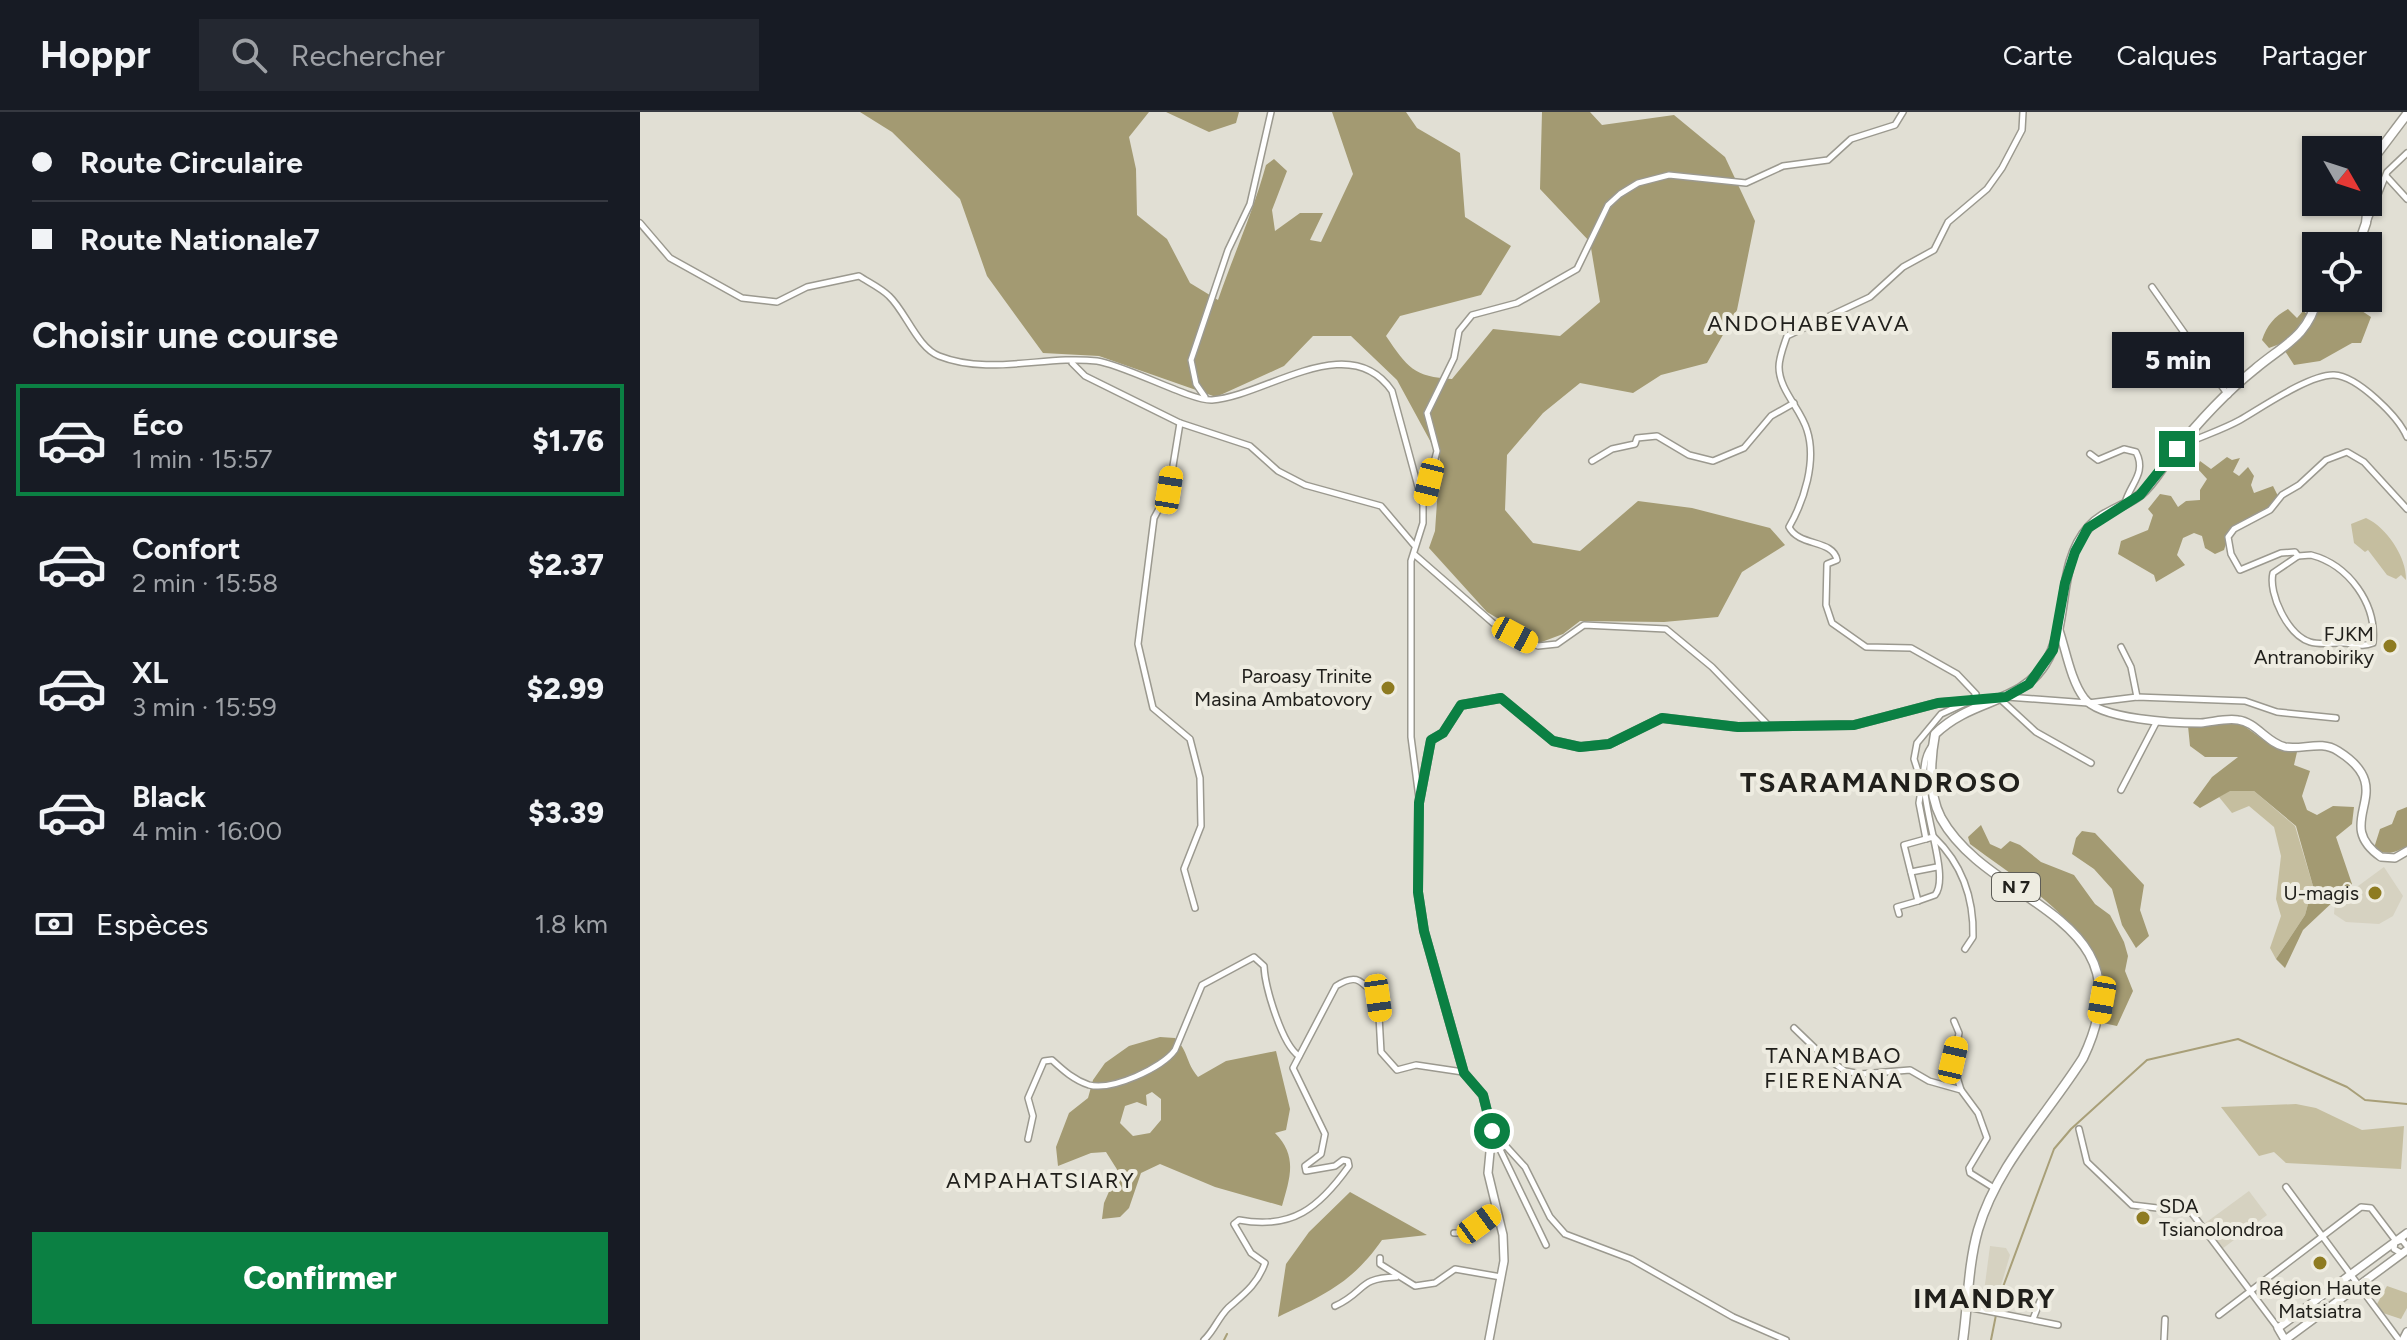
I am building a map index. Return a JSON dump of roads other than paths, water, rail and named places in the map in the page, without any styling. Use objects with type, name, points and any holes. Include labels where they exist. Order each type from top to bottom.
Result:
[{"type":"main road","points":[[2363,232],[2373,159],[2407,114]]},
{"type":"main road","points":[[1933,744],[1935,734],[1973,703],[1998,698],[2029,684],[2038,674],[2053,650],[2065,583],[2083,536],[2099,518],[2149,487],[2177,449],[2228,396],[2258,366],[2297,337],[2310,321],[2313,312]]},
{"type":"main road","name":"N 7","points":[[1933,744],[1932,782],[1942,820],[1981,860],[2067,927],[2093,963],[2102,1000],[2087,1050],[1994,1188],[1977,1233],[1963,1340]]},
{"type":"street","points":[[1209,400],[1196,384],[1191,360],[1228,250],[1250,204],[1271,112]]},
{"type":"street","points":[[1546,1245],[1492,1131],[1483,1095],[1464,1073],[1424,931],[1418,892],[1419,803],[1411,737],[1411,561],[1423,523],[1423,505],[1437,451],[1427,413],[1454,358],[1459,331],[1472,315],[1517,303],[1577,269],[1608,205],[1638,183],[1669,175],[1746,183],[1783,166],[1828,160],[1851,139],[1895,125],[1903,112]]},
{"type":"street","points":[[1973,703],[1976,694],[1966,682],[1920,653],[1898,646],[1866,647],[1832,623],[1826,605],[1827,564],[1837,560],[1836,554],[1804,541],[1789,527],[1802,504],[1810,447],[1807,429],[1779,366],[1787,336],[1870,297],[1903,267],[1934,250],[1948,222],[1987,189],[2002,168],[2022,130],[2023,112]]},
{"type":"street","points":[[2366,223],[2391,165],[2407,153]]},
{"type":"street","points":[[2386,176],[2407,199]]},
{"type":"street","points":[[640,223],[670,258],[742,298],[777,302],[807,287],[859,276],[888,295],[930,351],[938,356],[988,365],[1097,361],[1209,400],[1254,389],[1321,365],[1336,364],[1378,376],[1392,391],[1423,505]]},
{"type":"street","points":[[2152,287],[2228,396]]},
{"type":"street","points":[[1072,362],[1085,376],[1180,423],[1250,446],[1278,471],[1305,485],[1381,506],[1414,545]]},
{"type":"street","points":[[2177,449],[2239,420],[2287,390],[2330,374],[2344,376],[2375,399],[2394,416],[2407,437]]},
{"type":"street","points":[[1592,461],[1612,449],[1635,444],[1637,438],[1648,435],[1667,439],[1689,455],[1713,461],[1744,448],[1771,416],[1794,403]]},
{"type":"street","points":[[1180,423],[1169,490],[1154,518],[1138,644],[1153,708],[1190,739],[1200,778],[1201,826],[1184,869],[1195,908]]},
{"type":"street","points":[[2090,454],[2098,460],[2124,449],[2136,452],[2142,464],[2137,483],[2128,492],[2125,503]]},
{"type":"street","points":[[2298,556],[2273,573],[2272,587],[2282,616],[2304,640],[2314,644],[2359,646],[2373,643],[2370,614],[2363,593],[2329,562],[2311,555],[2298,556],[2295,552],[2281,553],[2240,570],[2231,554],[2228,537],[2234,529],[2270,510],[2282,495],[2334,455],[2347,452],[2364,462],[2407,509]]},
{"type":"street","points":[[1415,555],[1493,623],[1538,646],[1557,644],[1584,625],[1666,629],[1712,667],[1769,726]]},
{"type":"street","points":[[2059,629],[2082,696],[2088,703],[2122,715],[2158,720],[2201,723],[2236,720],[2247,723],[2278,745],[2331,747],[2357,765],[2367,779],[2368,793],[2359,822],[2366,843],[2381,857],[2395,858],[2407,851]]},
{"type":"street","points":[[2121,647],[2131,667],[2137,697]]},
{"type":"street","points":[[1998,698],[2088,703],[2137,697],[2245,701],[2277,712],[2336,718]]},
{"type":"street","points":[[1419,803],[1431,740],[1443,733],[1461,705],[1483,700],[1501,698],[1553,741],[1574,747],[1609,744],[1662,718],[1709,725],[1854,725],[1923,706],[1973,703]]},
{"type":"street","points":[[1998,698],[2036,732],[2091,763]]},
{"type":"street","points":[[1926,839],[1919,803],[1922,784],[1914,759],[1917,743],[1941,714],[1973,703]]},
{"type":"street","points":[[2121,790],[2158,720]]},
{"type":"street","points":[[1899,914],[1897,907],[1939,891],[1926,802],[1924,763],[1933,744]]},
{"type":"street","points":[[1918,901],[1904,845],[1933,837]]},
{"type":"street","points":[[1933,837],[1955,860],[1970,900],[1973,937],[1965,949]]},
{"type":"street","points":[[1911,872],[1937,867]]},
{"type":"street","points":[[1028,1139],[1033,1116],[1028,1098],[1044,1061],[1052,1060],[1069,1076],[1093,1086],[1138,1077],[1168,1060],[1175,1050],[1202,985],[1254,957],[1264,966],[1269,1002],[1289,1045],[1299,1056]]},
{"type":"street","points":[[1204,1340],[1229,1307],[1242,1300],[1258,1280],[1265,1263],[1251,1253],[1234,1224],[1239,1220],[1262,1224],[1285,1223],[1323,1198],[1349,1166],[1348,1161],[1343,1160],[1311,1171],[1305,1169],[1321,1154],[1326,1142],[1293,1068],[1336,986],[1349,978],[1357,979],[1378,998],[1381,1052],[1385,1061],[1397,1070],[1416,1065],[1464,1073]]},
{"type":"street","points":[[1954,1021],[1959,1033],[1953,1064],[1961,1090],[1978,1113],[1987,1138],[1969,1168],[1970,1173],[1994,1188]]},
{"type":"street","points":[[1794,1028],[1821,1054],[1845,1071],[1861,1074],[1910,1070],[1929,1081],[1961,1090]]},
{"type":"street","points":[[2079,1129],[2087,1162],[2132,1205],[2191,1212],[2285,1340],[2406,1250]]},
{"type":"street","points":[[1489,1340],[1501,1277],[1503,1235],[1488,1173],[1492,1131]]},
{"type":"street","points":[[1492,1131],[1525,1167],[1550,1217],[1565,1234],[1631,1259],[1706,1303],[1786,1340]]},
{"type":"street","points":[[2286,1187],[2404,1340]]},
{"type":"street","points":[[2219,1315],[2248,1290],[2367,1205],[2396,1241],[2395,1251],[2406,1250]]},
{"type":"street","points":[[1454,1233],[1474,1233],[1496,1213]]},
{"type":"street","points":[[2278,1328],[2407,1233]]},
{"type":"street","points":[[2396,1241],[2402,1240],[2406,1250]]},
{"type":"street","points":[[1380,1258],[1380,1264],[1415,1286],[1435,1283],[1455,1269],[1501,1277]]},
{"type":"street","points":[[1335,1306],[1353,1298],[1363,1283],[1372,1277],[1397,1277]]},
{"type":"street","points":[[2322,1296],[2329,1307]]},
{"type":"street","points":[[2033,1319],[2040,1301],[2045,1299]]},
{"type":"street","points":[[1967,1307],[2058,1325]]},
{"type":"street","points":[[2164,1340],[2165,1319]]},
{"type":"street","points":[[2404,1340],[2407,1332]]},
{"type":"waterway","points":[[1991,1340],[2000,1295],[2054,1149],[2071,1129],[2147,1060],[2238,1039],[2347,1087],[2365,1100],[2407,1104]]},
{"type":"waterway","points":[[1224,1340],[1227,1334]]},
{"type":"place","name":"FJKM Antranobiriky","points":[[2390,646]]},
{"type":"place","name":"Paroasy Trinite Masina Ambatovory","points":[[1388,688]]},
{"type":"place","name":"U-magis","points":[[2375,893]]},
{"type":"place","name":"SDA Tsianolondroa","points":[[2143,1218]]},
{"type":"place","name":"Région Haute Matsiatra","points":[[2320,1263]]},
{"type":"district","name":"ANDOHABEVAVA","points":[[1809,323]]},
{"type":"district","name":"TSARAMANDROSO","points":[[1881,782]]},
{"type":"district","name":"TANAMBAO FIERENANA","points":[[1834,1068]]},
{"type":"district","name":"AMPAHATSIARY","points":[[1041,1180]]},
{"type":"district","name":"IMANDRY","points":[[1985,1298]]}]
